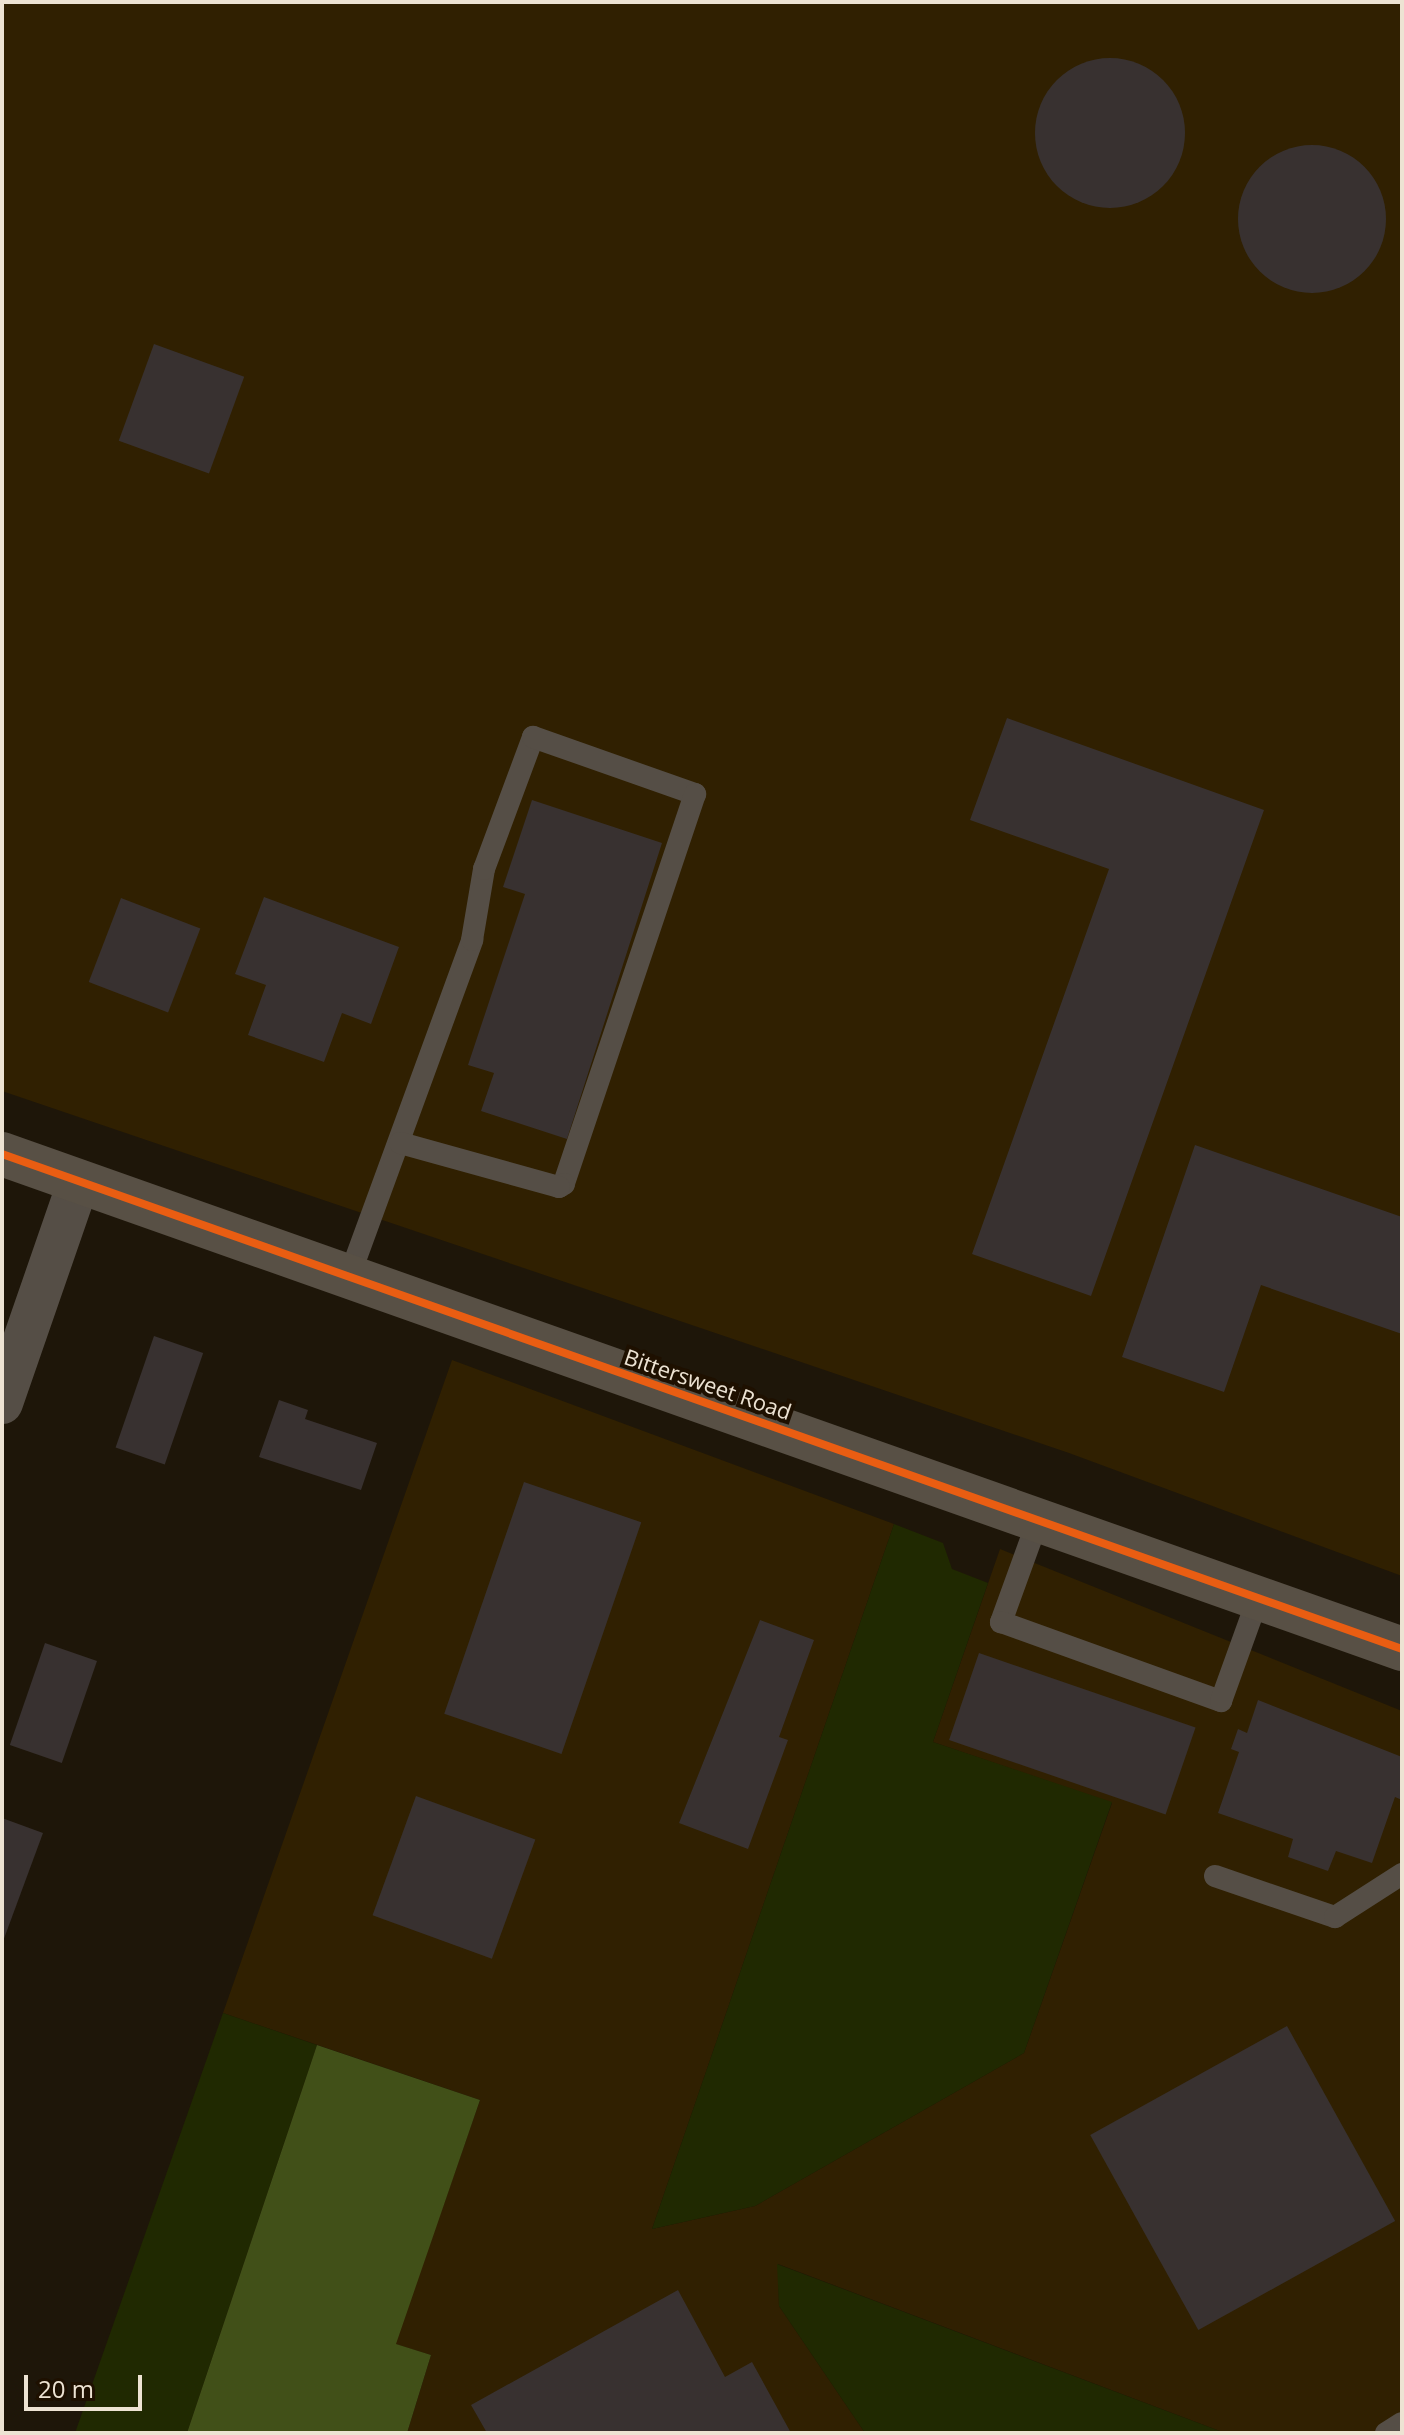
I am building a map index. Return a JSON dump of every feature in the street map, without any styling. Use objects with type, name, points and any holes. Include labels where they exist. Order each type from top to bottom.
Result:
[{"type":"street","name":"Bittersweet Road","points":[[2,1154],[1402,1649]]},
{"type":"street","points":[[2,1403],[79,1181]]},
{"type":"lane","points":[[349,1277],[472,940],[484,869],[533,737],[695,794],[564,1184],[559,1187],[400,1143]]},
{"type":"lane","points":[[1038,1520],[1001,1622],[1221,1701],[1258,1598]]},
{"type":"lane","points":[[1215,1876],[1335,1917],[1402,1874]]},
{"type":"lane","points":[[1386,2433],[1402,2423]]},
{"type":"shaded area","points":[[2,2],[1402,2],[1402,1576],[1069,1453],[2,1091]]},
{"type":"shaded area","points":[[452,1360],[894,1524],[652,2229],[755,2206],[1024,2053],[1112,1803],[933,1742],[1000,1549],[1402,1711],[1402,2433],[1225,2433],[778,2264],[779,2306],[865,2433],[407,2433],[431,2355],[395,2344],[480,2100],[223,2013]]},
{"type":"green space","points":[[894,1524],[943,1543],[952,1569],[988,1583],[933,1742],[1112,1802],[1024,2053],[755,2206],[652,2229]]},
{"type":"green space","points":[[223,2013],[317,2045],[187,2433],[75,2433]]},
{"type":"green space","points":[[317,2045],[480,2100],[396,2344],[431,2355],[407,2433],[187,2433]]},
{"type":"green space","points":[[777,2264],[1225,2433],[865,2433],[779,2306]]},
{"type":"building","points":[[1110,58],[1139,63],[1163,80],[1180,104],[1185,133],[1180,162],[1163,186],[1139,203],[1110,208],[1081,203],[1057,186],[1040,162],[1035,133],[1040,104],[1057,80],[1081,63]]},
{"type":"building","points":[[1312,145],[1340,150],[1365,166],[1381,191],[1386,219],[1381,247],[1365,272],[1340,288],[1312,293],[1284,288],[1259,272],[1243,247],[1238,219],[1243,191],[1259,166],[1284,150]]},
{"type":"building","points":[[154,344],[244,377],[209,474],[119,441]]},
{"type":"building","points":[[1007,718],[1264,810],[1091,1296],[972,1254],[1109,869],[970,820]]},
{"type":"building","points":[[532,800],[662,843],[567,1139],[481,1111],[494,1073],[468,1065],[525,894],[503,887]]},
{"type":"building","points":[[264,897],[399,947],[371,1024],[342,1013],[324,1062],[248,1035],[266,985],[235,974]]},
{"type":"building","points":[[121,898],[200,928],[168,1012],[89,982]]},
{"type":"building","points":[[1195,1145],[1402,1217],[1402,1334],[1261,1285],[1224,1392],[1122,1357]]},
{"type":"building","points":[[154,1336],[203,1353],[165,1465],[116,1448]]},
{"type":"building","points":[[279,1400],[308,1410],[305,1419],[377,1443],[361,1490],[259,1457]]},
{"type":"building","points":[[524,1482],[641,1522],[561,1754],[444,1714]]},
{"type":"building","points":[[760,1620],[814,1640],[779,1737],[788,1740],[748,1849],[679,1823]]},
{"type":"building","points":[[45,1643],[97,1661],[62,1763],[10,1745]]},
{"type":"building","points":[[979,1653],[1196,1728],[1166,1815],[949,1740]]},
{"type":"building","points":[[1258,1700],[1402,1757],[1402,1800],[1395,1797],[1372,1863],[1336,1851],[1328,1871],[1288,1857],[1293,1839],[1218,1813],[1239,1752],[1231,1749],[1238,1729],[1247,1733]]},
{"type":"building","points":[[416,1796],[535,1839],[492,1959],[373,1915]]},
{"type":"building","points":[[2,1818],[43,1833],[2,1944]]},
{"type":"building","points":[[1287,2026],[1395,2221],[1198,2330],[1090,2135]]},
{"type":"building","points":[[678,2290],[725,2377],[752,2362],[791,2433],[487,2433],[471,2405]]},
{"type":"cycle path","points":[[2,1154],[1402,1649]]}]
